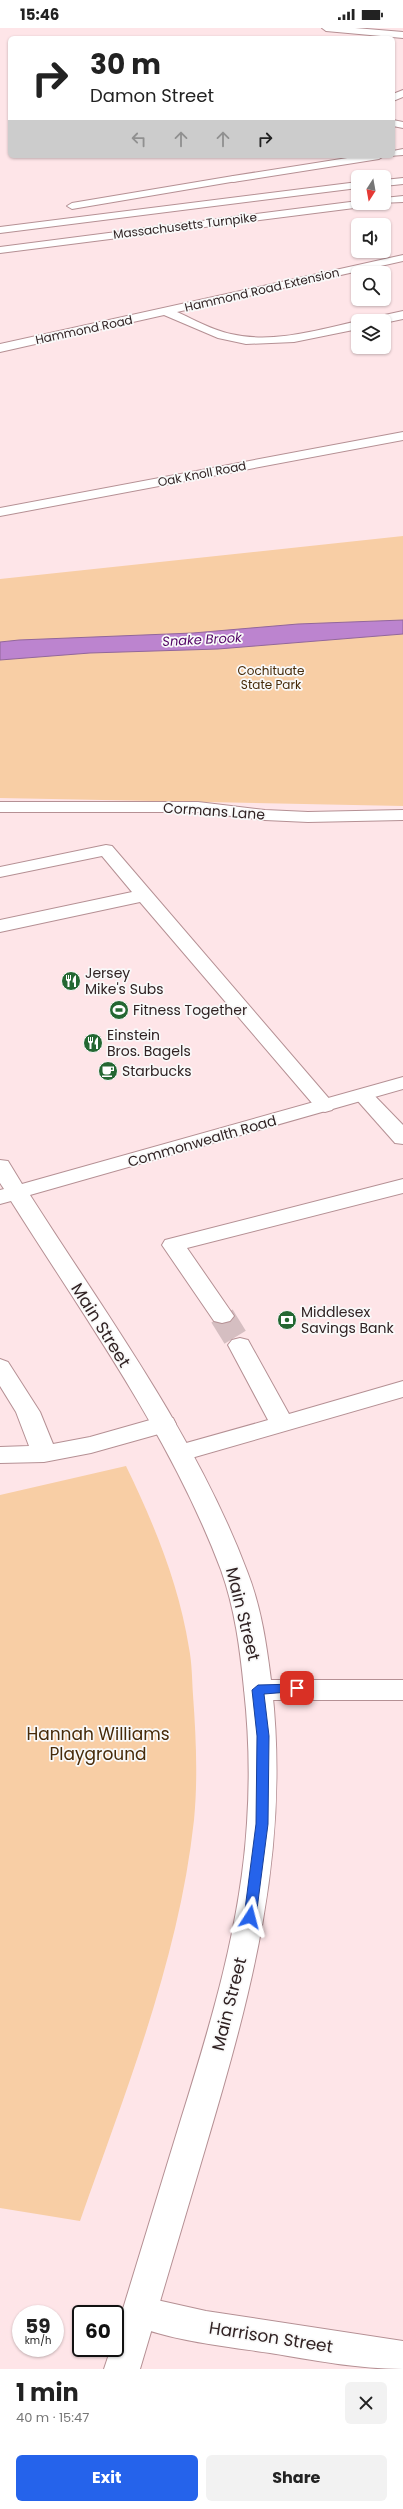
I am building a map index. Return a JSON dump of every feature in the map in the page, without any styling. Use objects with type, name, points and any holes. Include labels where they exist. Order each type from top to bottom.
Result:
[{"type":"main road","points":[[326,28],[403,35]]},
{"type":"main road","points":[[232,179],[312,158]]},
{"type":"main road","points":[[61,207],[366,158]]},
{"type":"main road","points":[[391,181],[403,180]]},
{"type":"main road","name":"Massachusetts Turnpike","points":[[0,230],[351,186]]},
{"type":"main road","points":[[391,200],[403,199]]},
{"type":"main road","name":"Massachusetts Turnpike","points":[[0,250],[351,205]]},
{"type":"main road","name":"Hammond Road Extension","points":[[167,312],[403,258]]},
{"type":"main road","points":[[167,312],[222,336],[254,340],[286,338],[351,325]]},
{"type":"main road","name":"Hammond Road","points":[[0,348],[167,312]]},
{"type":"main road","points":[[391,318],[403,316]]},
{"type":"main road","name":"Oak Knoll Road","points":[[0,512],[403,436]]},
{"type":"main road","name":"Cormans Lane","points":[[0,807],[198,807],[301,817],[403,814]]},
{"type":"main road","points":[[0,872],[106,850],[325,1106]]},
{"type":"main road","points":[[0,926],[144,895]]},
{"type":"main road","name":"Commonwealth Road","points":[[8,1195],[403,1084]]},
{"type":"main road","points":[[363,1095],[403,1138]]},
{"type":"main road","name":"Main Street","points":[[0,1166],[8,1195],[164,1424],[181,1453],[211,1514],[234,1572],[253,1644],[263,1736],[262,1824],[250,1917],[241,1962],[213,2069],[122,2369]]},
{"type":"main road","points":[[222,1316],[173,1245],[403,1186]]},
{"type":"main road","points":[[240,1345],[254,1368],[270,1406],[283,1424]]},
{"type":"main road","points":[[0,1367],[28,1412],[44,1454]]},
{"type":"main road","points":[[181,1453],[403,1389]]},
{"type":"main road","points":[[0,1455],[44,1454],[91,1445],[164,1424]]},
{"type":"main road","points":[[258,1690],[403,1690]]},
{"type":"main road","name":"Harrison Street","points":[[139,2312],[206,2327],[403,2357]]},
{"type":"green space","name":"Cochituate State Park","points":[[403,536],[403,806],[0,798],[0,579]]},
{"type":"green space","name":"Hannah Williams Playground","points":[[126,1466],[156,1532],[172,1578],[185,1624],[192,1671],[196,1789],[194,1820],[187,1872],[163,1973],[149,2024],[80,2221],[0,2208],[0,1495]]},
{"type":"water","name":"Snake Brook","points":[[403,620],[403,634],[218,649],[90,653],[0,660],[0,642],[19,640],[193,633],[298,624]]},
{"type":"tunnel","points":[[222,1316],[240,1345]]},
{"type":"place","name":"Jersey Mike's Subs","points":[[71,981]]},
{"type":"place","name":"Fitness Together","points":[[119,1010]]},
{"type":"place","name":"Einstein Bros. Bagels","points":[[93,1043]]},
{"type":"place","name":"Starbucks","points":[[108,1071]]},
{"type":"place","name":"Middlesex Savings Bank","points":[[287,1320]]},
{"type":"route","points":[[250,1917],[257,1873],[262,1824],[264,1776],[263,1736],[258,1690],[297,1688]]}]
